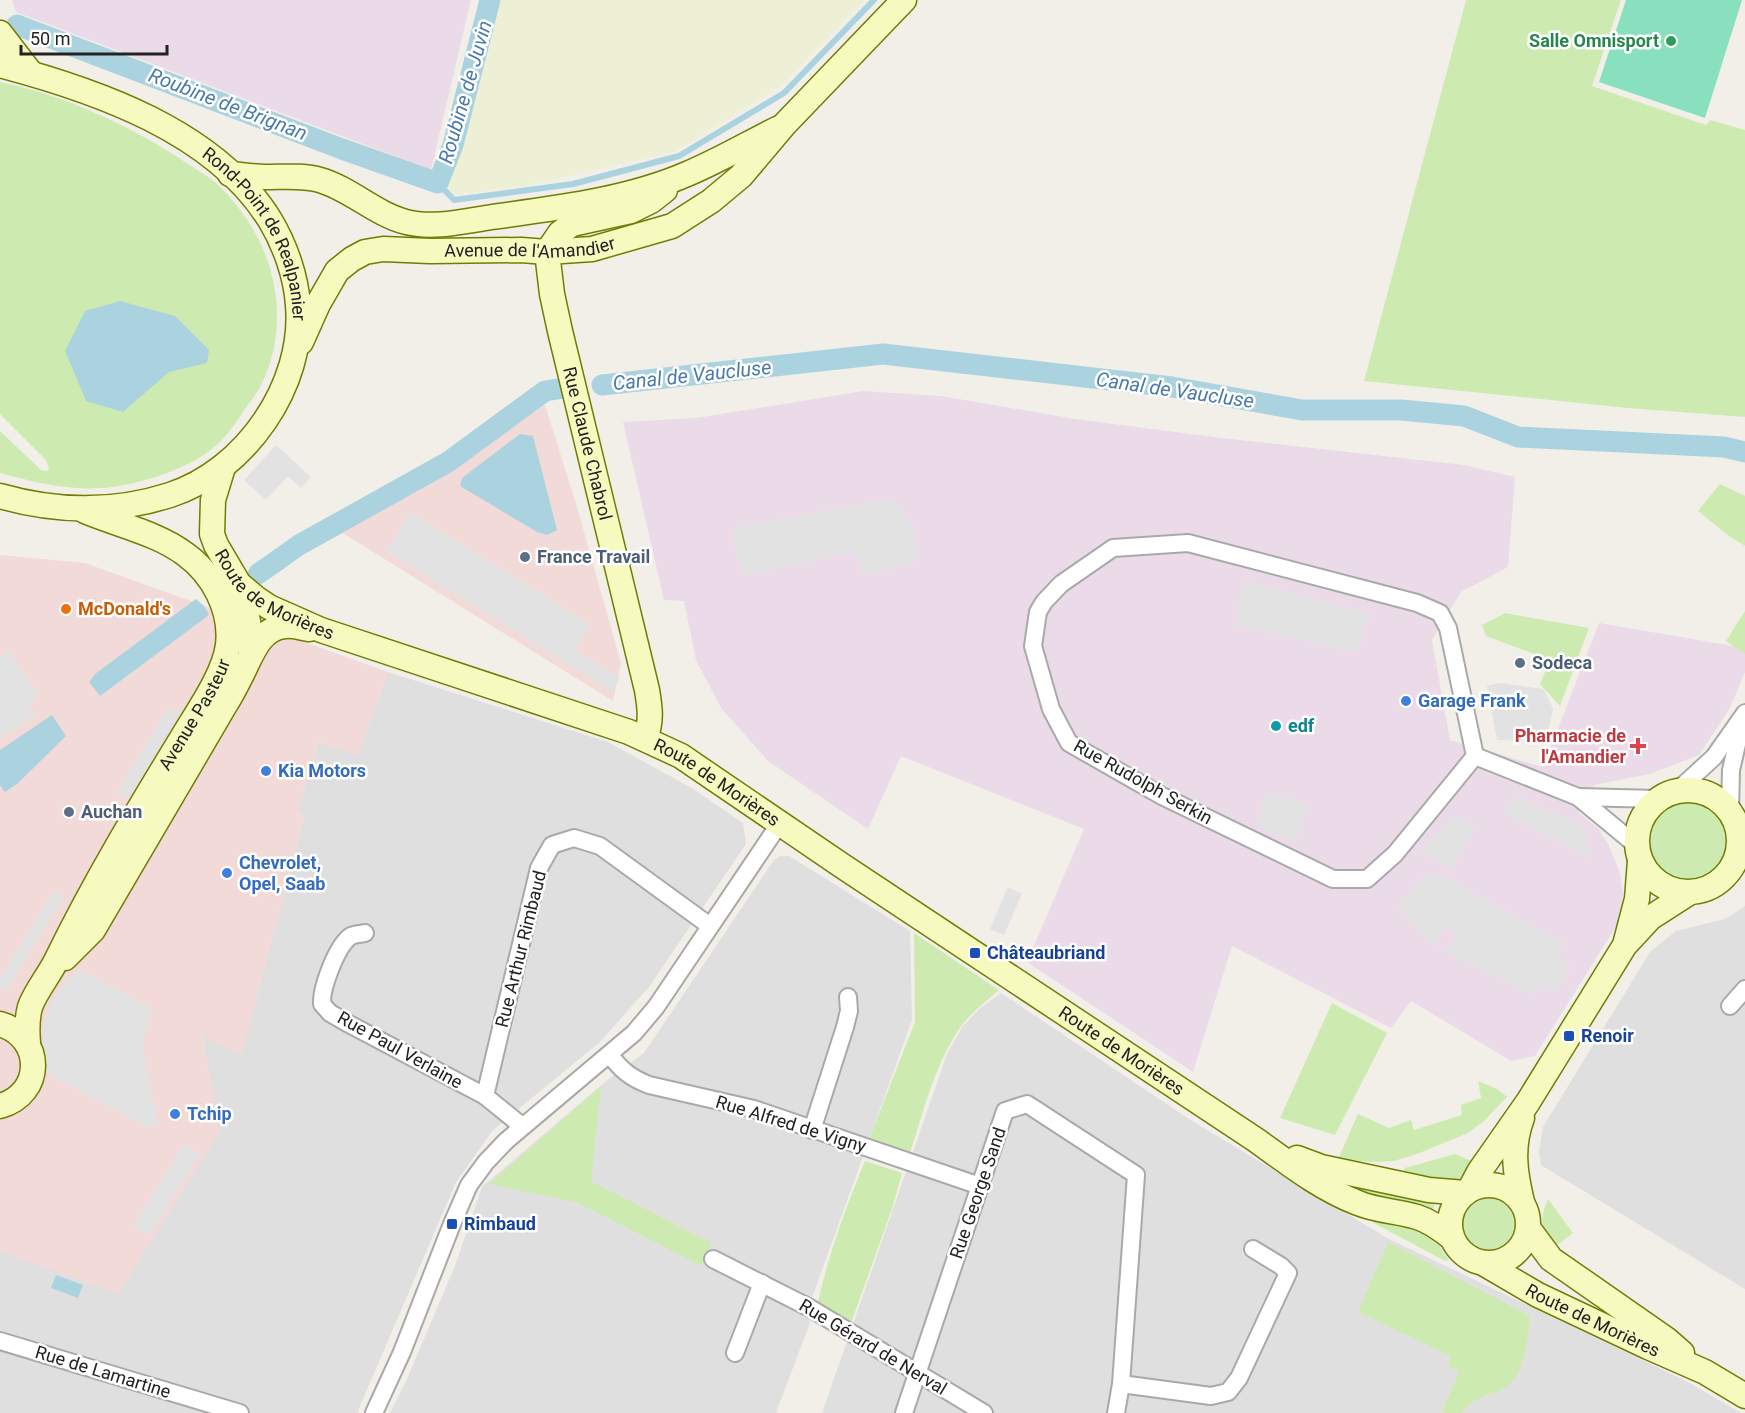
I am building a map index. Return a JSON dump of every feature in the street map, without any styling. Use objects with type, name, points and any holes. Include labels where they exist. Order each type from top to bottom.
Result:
[{"type":"main road","name":"Avenue de l'Amandier","points":[[293,357],[318,304],[337,271],[365,252],[383,249],[547,252],[592,249],[672,226],[711,201],[741,176],[784,125],[904,0]]},
{"type":"main road","points":[[0,33],[30,72]]},
{"type":"main road","name":"Rond-Point de Realpanier","points":[[0,64],[73,87],[136,112],[204,151],[250,193],[269,219],[290,264],[298,304],[293,357],[280,394],[271,412],[244,448],[223,467],[196,484],[171,495],[123,506],[82,510],[0,496]]},
{"type":"main road","name":"Avenue de l'Amandier","points":[[230,174],[264,177],[304,176],[321,180],[340,188],[380,212],[406,222],[424,224],[487,218],[604,199],[649,188],[687,175],[784,125]]},
{"type":"main road","points":[[547,252],[560,233],[572,224],[631,211],[651,201],[687,175]]},
{"type":"main road","name":"Rue Claude Chabrol","points":[[547,252],[552,294],[648,690],[651,711],[650,727],[645,738]]},
{"type":"main road","name":"Route de Morières","points":[[223,467],[213,500],[212,534],[239,584],[269,607],[321,630],[645,738],[681,756],[1296,1169],[1357,1203],[1414,1216],[1436,1226],[1452,1238]]},
{"type":"main road","name":"Avenue Pasteur","points":[[0,1023],[30,1005],[51,972],[76,919],[224,663],[228,645],[229,630],[223,603],[207,576],[187,555],[148,535],[82,510]]},
{"type":"main road","name":"Avenue Pasteur","points":[[239,584],[248,621],[251,653]]},
{"type":"main road","name":"Avenue Pasteur","points":[[51,972],[93,930],[220,715],[243,674],[251,653],[260,641],[277,628],[286,626],[321,630]]},
{"type":"main road","points":[[1625,945],[1637,898],[1637,832],[1648,808],[1668,795],[1693,790],[1707,793],[1720,800],[1736,816],[1740,844],[1737,868],[1714,886],[1704,890],[1689,893],[1674,891],[1660,885],[1648,874],[1638,853]]},
{"type":"main road","points":[[1528,1102],[1517,1132],[1514,1152],[1522,1202],[1527,1215],[1528,1228],[1525,1240],[1518,1251],[1508,1258],[1483,1263],[1464,1255],[1452,1238],[1451,1213],[1456,1202],[1467,1191],[1528,1102],[1625,945],[1650,918],[1689,893]]},
{"type":"main road","name":"Avenue Pasteur","points":[[0,1106],[17,1098],[30,1081],[33,1060],[28,1043],[27,1027],[30,1005]]},
{"type":"main road","points":[[0,1023],[18,1033],[28,1043]]},
{"type":"main road","name":"Route de Morières","points":[[1256,1140],[1320,1167],[1429,1190],[1467,1191]]},
{"type":"main road","points":[[1467,1191],[1481,1185],[1493,1185],[1504,1188],[1522,1202]]},
{"type":"main road","name":"Route de Morières","points":[[1528,1228],[1551,1259],[1666,1339],[1705,1372]]},
{"type":"main road","name":"Route de Morières","points":[[1483,1263],[1538,1295],[1705,1372],[1745,1396]]},
{"type":"street","name":"Rue Rudolph Serkin","points":[[1188,543],[1417,603],[1440,613],[1448,628],[1475,756],[1395,854],[1367,879],[1333,879],[1171,801],[1069,743],[1051,709],[1033,646],[1038,612],[1061,584],[1113,548],[1188,543]]},
{"type":"street","points":[[1578,797],[1668,795],[1714,757],[1745,713]]},
{"type":"street","points":[[1736,816],[1732,760],[1745,713]]},
{"type":"street","points":[[1475,756],[1578,797],[1638,853]]},
{"type":"street","points":[[374,1413],[402,1352],[469,1185],[506,1141],[634,1033],[656,1008],[780,823]]},
{"type":"street","name":"Rue Arthur Rimbaud","points":[[485,1096],[539,868],[552,846],[574,838],[600,846],[710,926]]},
{"type":"street","name":"Rue Paul Verlaine","points":[[365,933],[352,936],[339,950],[322,996],[322,1004],[330,1013],[349,1024],[485,1096],[522,1126]]},
{"type":"street","points":[[1730,1006],[1745,989]]},
{"type":"street","points":[[812,1130],[845,1027],[849,1011],[849,997]]},
{"type":"street","name":"Rue Alfred de Vigny","points":[[610,1054],[625,1073],[649,1085],[754,1110],[980,1186]]},
{"type":"street","name":"Rue George Sand","points":[[904,1413],[1005,1110],[1027,1104],[1136,1175],[1121,1384],[1116,1413]]},
{"type":"street","points":[[1121,1384],[1211,1396],[1228,1392],[1239,1378],[1288,1273],[1281,1266],[1253,1250]]},
{"type":"street","name":"Rue Gérard de Nerval","points":[[713,1258],[825,1317],[984,1413]]},
{"type":"street","points":[[735,1353],[762,1283]]},
{"type":"street","name":"Rue de Lamartine","points":[[0,1341],[240,1413]]},
{"type":"shaded area","points":[[12,0],[471,0],[431,170],[16,12]]},
{"type":"shaded area","points":[[863,391],[941,396],[1075,419],[1464,465],[1515,477],[1508,567],[1461,592],[1432,640],[1450,740],[1543,767],[1599,623],[1745,648],[1745,672],[1730,708],[1699,755],[1650,774],[1594,785],[1579,813],[1599,829],[1609,846],[1620,873],[1623,894],[1617,925],[1535,1056],[1511,1061],[1411,1001],[1391,1028],[1232,946],[1193,1072],[1027,962],[1084,829],[901,756],[868,829],[768,761],[721,708],[696,660],[684,601],[664,600],[623,422],[697,418]]},
{"type":"shaded area","points":[[545,405],[577,507],[621,663],[613,701],[341,532]]},
{"type":"shaded area","points":[[276,445],[311,477],[301,488],[288,476],[266,500],[244,480]]},
{"type":"shaded area","points":[[887,499],[899,506],[915,528],[919,560],[863,576],[856,551],[744,576],[730,529]]},
{"type":"shaded area","points":[[410,512],[590,624],[575,650],[620,678],[612,692],[386,551]]},
{"type":"shaded area","points":[[0,555],[85,563],[388,672],[358,755],[319,743],[297,813],[305,815],[241,1055],[202,1035],[220,1131],[118,1294],[0,1251]]},
{"type":"shaded area","points":[[1244,581],[1370,614],[1357,652],[1235,626]]},
{"type":"shaded area","points":[[7,650],[40,694],[27,704],[36,715],[0,739],[0,658]]},
{"type":"shaded area","points":[[388,672],[608,742],[690,787],[743,823],[746,844],[649,987],[600,1042],[493,1130],[456,1182],[357,1413],[0,1413],[0,1251],[118,1293],[219,1131],[202,1034],[241,1054],[305,815],[297,813],[319,743],[358,754]]},
{"type":"shaded area","points":[[1501,683],[1544,689],[1553,709],[1546,741],[1497,740],[1487,686]]},
{"type":"shaded area","points":[[166,710],[182,710],[131,797],[116,795]]},
{"type":"shaded area","points":[[1267,792],[1308,805],[1296,843],[1256,824]]},
{"type":"shaded area","points":[[1515,796],[1584,826],[1591,859],[1504,813]]},
{"type":"shaded area","points":[[1455,815],[1476,825],[1451,869],[1422,851]]},
{"type":"shaded area","points":[[780,856],[789,856],[910,931],[912,1020],[812,1298],[811,1320],[776,1413],[390,1413],[455,1266],[482,1187],[605,1082],[644,1053],[774,860]]},
{"type":"shaded area","points":[[1438,873],[1563,943],[1558,960],[1570,966],[1556,992],[1545,983],[1535,995],[1446,952],[1457,935],[1445,927],[1433,947],[1397,906],[1424,877]]},
{"type":"shaded area","points":[[1008,887],[1022,894],[1004,935],[990,929]]},
{"type":"shaded area","points":[[54,891],[64,897],[6,991],[0,987],[0,977]]},
{"type":"shaded area","points":[[1745,906],[1745,1289],[1541,1165],[1539,1152],[1543,1127],[1650,952],[1676,931],[1725,919]]},
{"type":"shaded area","points":[[79,969],[153,1009],[142,1043],[158,1123],[149,1128],[51,1076],[45,1061],[42,1036],[47,1014],[58,991]]},
{"type":"shaded area","points":[[1001,993],[1189,1119],[1387,1238],[1686,1381],[1741,1413],[822,1413],[947,1054],[963,1026],[979,1009]]},
{"type":"shaded area","points":[[185,1143],[199,1154],[150,1235],[132,1227]]},
{"type":"green space","points":[[501,0],[865,0],[781,86],[674,152],[525,186],[454,195],[447,187],[477,97]]},
{"type":"green space","points":[[1466,0],[1621,0],[1592,86],[1706,125],[1710,120],[1745,130],[1745,417],[1628,408],[1364,381]]},
{"type":"green space","name":"Salle Omnisport","points":[[1626,0],[1742,0],[1705,118],[1599,82]]},
{"type":"green space","points":[[0,82],[74,104],[124,126],[170,152],[217,184],[237,206],[257,237],[266,257],[276,299],[275,342],[270,363],[258,390],[231,430],[213,448],[192,462],[152,478],[98,488],[56,486],[0,473],[0,431],[41,470],[47,471],[49,468],[46,460],[0,414]]},
{"type":"green space","points":[[1720,484],[1745,496],[1745,546],[1698,511]]},
{"type":"green space","points":[[1745,611],[1745,654],[1726,641]]},
{"type":"green space","points":[[1505,613],[1589,628],[1560,706],[1540,684],[1550,660],[1486,636],[1482,625]]},
{"type":"green space","points":[[1689,801],[1704,804],[1717,813],[1726,826],[1729,841],[1726,856],[1717,869],[1704,878],[1689,881],[1674,878],[1661,869],[1652,856],[1649,841],[1652,826],[1661,813],[1674,804]]},
{"type":"green space","points":[[914,933],[999,990],[962,1025],[944,1055],[910,1153],[869,1139],[915,1022]]},
{"type":"green space","points":[[1332,1003],[1387,1033],[1335,1135],[1280,1118]]},
{"type":"green space","points":[[1478,1081],[1497,1089],[1507,1097],[1483,1122],[1466,1134],[1394,1161],[1338,1159],[1358,1114],[1389,1128],[1411,1120],[1414,1130],[1462,1115],[1461,1105],[1481,1098]]},
{"type":"green space","points":[[601,1086],[591,1181],[711,1243],[702,1266],[576,1202],[489,1184]]},
{"type":"green space","points":[[1455,1154],[1472,1161],[1470,1171],[1451,1183],[1401,1176],[1405,1168]]},
{"type":"green space","points":[[865,1161],[902,1173],[893,1206],[851,1323],[818,1302],[838,1230]]},
{"type":"green space","points":[[1328,1175],[1437,1197],[1431,1215],[1382,1206]]},
{"type":"green space","points":[[1488,1198],[1498,1200],[1506,1206],[1512,1214],[1514,1224],[1512,1234],[1506,1242],[1498,1248],[1488,1250],[1478,1248],[1470,1242],[1464,1234],[1462,1224],[1464,1214],[1470,1206],[1478,1200]]},
{"type":"green space","points":[[1548,1199],[1573,1233],[1551,1250],[1542,1225]]},
{"type":"green space","points":[[1373,1218],[1405,1224],[1428,1232],[1449,1260],[1445,1261],[1372,1222]]},
{"type":"green space","points":[[1388,1242],[1530,1316],[1524,1357],[1521,1367],[1510,1384],[1502,1390],[1477,1399],[1461,1413],[1442,1411],[1460,1371],[1448,1366],[1451,1356],[1358,1312]]},
{"type":"water","points":[[120,301],[175,316],[209,350],[207,363],[169,372],[123,412],[86,401],[65,351],[85,311]]},
{"type":"water","points":[[520,434],[533,436],[557,530],[547,535],[537,532],[460,486],[462,478]]},
{"type":"water","points":[[196,599],[209,615],[100,696],[89,682],[95,674]]},
{"type":"water","points":[[52,715],[66,736],[18,783],[5,792],[0,785],[0,750]]},
{"type":"water","points":[[56,1275],[83,1285],[78,1298],[51,1288]]},
{"type":"waterway","name":"Roubine de Brignan","points":[[17,25],[342,149],[438,183],[453,145],[490,0]]},
{"type":"waterway","points":[[438,183],[454,200],[573,184],[679,156],[784,93],[874,0]]},
{"type":"waterway","name":"Canal de Vaucluse","points":[[602,385],[883,354],[1172,387],[1302,410],[1401,410],[1464,416],[1518,437],[1724,447],[1745,452]]},
{"type":"waterway","name":"Canal de Vaucluse","points":[[258,574],[299,545],[448,462],[545,391],[564,388]]},
{"type":"place","name":"Salle Omnisport","points":[[1671,41]]},
{"type":"place","name":"France Travail","points":[[525,557]]},
{"type":"place","name":"McDonald's","points":[[66,609]]},
{"type":"place","name":"Sodeca","points":[[1520,663]]},
{"type":"place","name":"Garage Frank","points":[[1406,701]]},
{"type":"place","name":"edf","points":[[1276,726]]},
{"type":"place","name":"Pharmacie de l'Amandier","points":[[1638,746]]},
{"type":"place","name":"Kia Motors","points":[[266,771]]},
{"type":"place","name":"Auchan","points":[[69,812]]},
{"type":"place","name":"Chevrolet, Opel, Saab","points":[[227,873]]},
{"type":"place","name":"Châteaubriand","points":[[975,953]]},
{"type":"place","name":"Renoir","points":[[1569,1036]]},
{"type":"place","name":"Tchip","points":[[175,1114]]},
{"type":"place","name":"Rimbaud","points":[[452,1224]]},
{"type":"water label","name":"Roubine de Juvin","points":[[465,92]]}]
